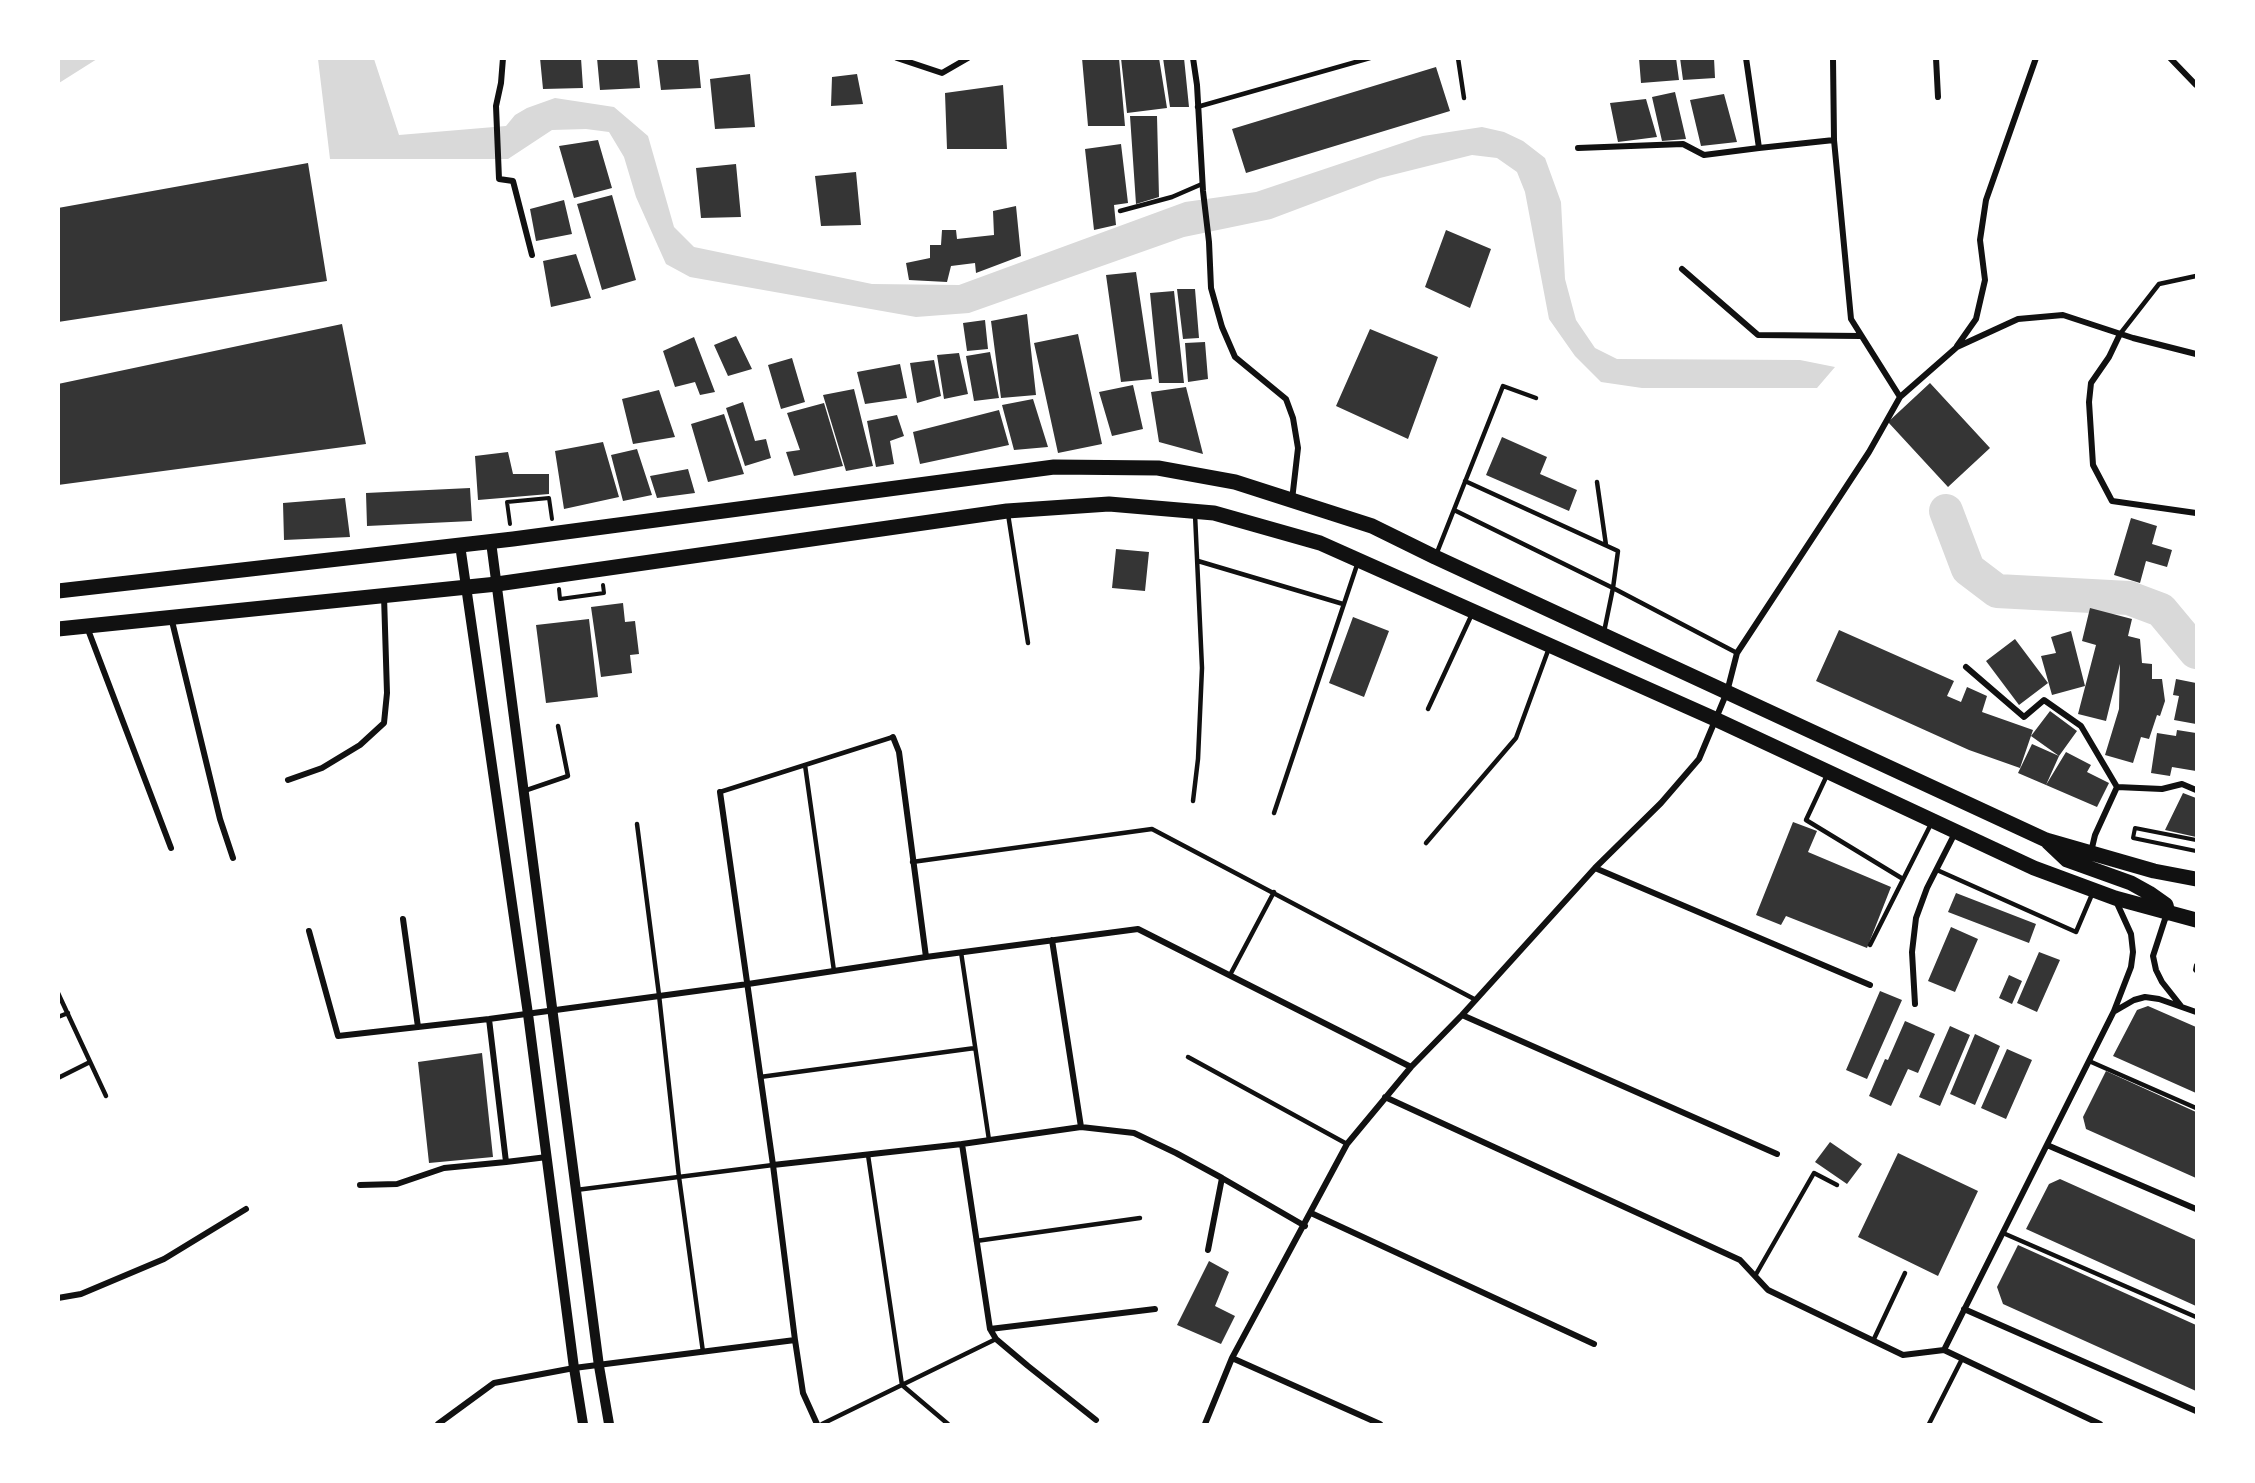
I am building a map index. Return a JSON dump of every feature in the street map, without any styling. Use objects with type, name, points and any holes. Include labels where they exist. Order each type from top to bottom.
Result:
[{"type":"main road","points":[[58,591],[491,542],[1054,467],[1158,468],[1235,482],[1372,526],[2046,840],[2154,871],[2196,879]]},
{"type":"main road","points":[[58,629],[497,584],[717,551],[1007,512],[1109,504],[1214,513],[1320,543],[1715,719],[2034,868],[2115,898],[2196,920]]},
{"type":"main road","points":[[2046,840],[2067,860],[2131,883],[2166,904],[2168,913]]},
{"type":"street","points":[[503,58],[496,106],[499,179],[513,181],[532,255]]},
{"type":"street","points":[[897,58],[942,73],[968,58]]},
{"type":"street","points":[[1193,58],[1211,288],[1222,327],[1235,357],[1286,399],[1293,418],[1298,448],[1292,500]]},
{"type":"street","points":[[1746,58],[1759,148]]},
{"type":"street","points":[[1833,58],[1834,140],[1851,319],[1900,398]]},
{"type":"street","points":[[1935,58],[1938,98]]},
{"type":"street","points":[[1205,1425],[1232,1358],[1305,1226],[1347,1144],[1411,1067],[1699,759],[1727,692],[1737,653],[1869,452],[1900,398],[1957,347],[1976,319],[1985,280],[1980,240],[1986,200],[2036,58]]},
{"type":"street","points":[[2170,58],[2196,85]]},
{"type":"street","points":[[1578,148],[1676,143],[1684,144],[1704,155],[1834,140]]},
{"type":"street","points":[[1682,269],[1758,335],[1861,336]]},
{"type":"street","points":[[1957,347],[2019,319],[2063,315],[2120,334],[2196,354]]},
{"type":"street","points":[[2120,334],[2109,357],[2091,383],[2089,402],[2093,465],[2112,501],[2196,513]]},
{"type":"street","points":[[491,542],[598,1366],[609,1425]]},
{"type":"street","points":[[460,545],[528,1014],[583,1425]]},
{"type":"street","points":[[288,780],[322,768],[360,745],[384,723],[387,693],[384,595]]},
{"type":"street","points":[[170,617],[220,819],[233,858]]},
{"type":"street","points":[[87,626],[171,848]]},
{"type":"street","points":[[1966,667],[2024,717],[2044,700],[2081,726],[2117,787]]},
{"type":"street","points":[[893,737],[899,752],[926,957]]},
{"type":"street","points":[[2117,787],[2162,789],[2182,784],[2196,789]]},
{"type":"street","points":[[2091,852],[2095,835],[2117,787]]},
{"type":"street","points":[[720,792],[803,1393],[819,1425]]},
{"type":"street","points":[[1915,1004],[1912,952],[1916,918],[1956,831]]},
{"type":"street","points":[[1595,868],[1870,985]]},
{"type":"street","points":[[1944,1350],[2114,1011],[2131,967],[2133,952],[2131,934],[2115,898]]},
{"type":"street","points":[[2168,913],[2153,956],[2162,982],[2181,1006]]},
{"type":"street","points":[[403,919],[418,1027]]},
{"type":"street","points":[[309,931],[338,1036],[528,1014],[1138,929],[1411,1067]]},
{"type":"street","points":[[1052,940],[1081,1127]]},
{"type":"street","points":[[2114,1011],[2145,997],[2159,999],[2196,1012]]},
{"type":"street","points":[[1462,1015],[1777,1154]]},
{"type":"street","points":[[489,1019],[506,1162]]},
{"type":"street","points":[[1385,1097],[1740,1260],[1768,1290],[1903,1355],[1944,1350],[2100,1425]]},
{"type":"street","points":[[773,1165],[962,1144],[1081,1127],[1134,1133],[1222,1178],[1305,1226]]},
{"type":"street","points":[[962,1144],[990,1329],[996,1339],[1096,1420]]},
{"type":"street","points":[[2047,1145],[2196,1209]]},
{"type":"street","points":[[360,1185],[397,1184],[444,1168],[547,1157]]},
{"type":"street","points":[[1208,1250],[1222,1178]]},
{"type":"street","points":[[58,1298],[81,1294],[164,1259],[246,1209]]},
{"type":"street","points":[[1311,1213],[1594,1344]]},
{"type":"street","points":[[990,1329],[1155,1309]]},
{"type":"street","points":[[1964,1309],[2196,1411]]},
{"type":"street","points":[[438,1425],[494,1383],[574,1368],[795,1340]]},
{"type":"street","points":[[1232,1358],[1380,1425]]},
{"type":"lane","points":[[1197,107],[1370,58]]},
{"type":"lane","points":[[1458,58],[1464,98]]},
{"type":"lane","points":[[1120,211],[1202,188]]},
{"type":"lane","points":[[2120,334],[2159,284],[2196,276]]},
{"type":"lane","points":[[1435,557],[1503,386],[1536,398]]},
{"type":"lane","points":[[1465,481],[1618,551],[1604,635]]},
{"type":"lane","points":[[1597,482],[1605,545]]},
{"type":"lane","points":[[1454,510],[1613,588],[1737,653]]},
{"type":"lane","points":[[1193,801],[1198,759],[1202,668],[1195,511]]},
{"type":"lane","points":[[1007,512],[1028,643]]},
{"type":"lane","points":[[1274,813],[1358,560]]},
{"type":"lane","points":[[1198,561],[1343,604]]},
{"type":"lane","points":[[1428,710],[1473,612]]},
{"type":"lane","points":[[1426,843],[1516,738],[1550,646]]},
{"type":"lane","points":[[524,791],[568,776],[558,726]]},
{"type":"lane","points":[[720,792],[893,737]]},
{"type":"lane","points":[[805,765],[834,971]]},
{"type":"lane","points":[[1828,773],[1806,820],[1903,879]]},
{"type":"lane","points":[[1870,945],[1933,820]]},
{"type":"lane","points":[[637,824],[679,1177],[703,1352]]},
{"type":"lane","points":[[912,862],[1152,829],[1476,1000]]},
{"type":"lane","points":[[1937,870],[2076,932],[2094,890]]},
{"type":"lane","points":[[1230,975],[1274,892]]},
{"type":"lane","points":[[961,952],[989,1140]]},
{"type":"lane","points":[[58,993],[106,1096]]},
{"type":"lane","points":[[58,1017],[68,1013]]},
{"type":"lane","points":[[760,1077],[975,1048]]},
{"type":"lane","points":[[1188,1057],[1347,1144]]},
{"type":"lane","points":[[2089,1061],[2196,1108]]},
{"type":"lane","points":[[58,1078],[90,1062]]},
{"type":"lane","points":[[868,1155],[902,1385],[948,1425]]},
{"type":"lane","points":[[576,1190],[773,1165]]},
{"type":"lane","points":[[1755,1276],[1814,1173],[1837,1185]]},
{"type":"lane","points":[[976,1241],[1140,1218]]},
{"type":"lane","points":[[2002,1233],[2196,1317]]},
{"type":"lane","points":[[1873,1341],[1905,1273]]},
{"type":"lane","points":[[819,1425],[996,1339]]},
{"type":"lane","points":[[1929,1425],[1962,1359]]},
{"type":"path","points":[[507,502],[549,498]]},
{"type":"path","points":[[560,599],[604,593]]},
{"type":"path","points":[[2196,840],[2135,828],[2133,838],[2196,851]]},
{"type":"path","points":[[2196,965],[2196,971]]},
{"type":"shaded area","points":[[59,58],[97,58],[97,59],[59,83]]},
{"type":"shaded area","points":[[318,59],[374,59],[399,135],[506,126],[515,115],[527,108],[555,98],[614,107],[648,136],[674,227],[694,247],[872,284],[959,285],[1185,202],[1256,192],[1423,136],[1482,127],[1504,132],[1523,141],[1545,158],[1561,202],[1565,279],[1576,320],[1595,348],[1617,359],[1800,360],[1835,367],[1817,388],[1642,388],[1601,382],[1575,356],[1549,319],[1525,192],[1517,172],[1497,158],[1472,155],[1380,178],[1271,219],[1184,237],[969,313],[916,317],[690,277],[666,264],[636,197],[624,157],[609,132],[586,129],[552,130],[508,159],[330,159]]},
{"type":"building","points":[[540,58],[581,58],[583,88],[543,89]]},
{"type":"building","points":[[597,58],[637,58],[640,88],[600,90]]},
{"type":"building","points":[[657,58],[698,58],[701,88],[661,90]]},
{"type":"building","points":[[1082,58],[1119,58],[1125,126],[1088,126]]},
{"type":"building","points":[[1121,58],[1159,58],[1167,108],[1127,113]]},
{"type":"building","points":[[1163,58],[1184,58],[1189,107],[1170,107]]},
{"type":"building","points":[[1639,58],[1676,58],[1679,80],[1641,83]]},
{"type":"building","points":[[1680,58],[1714,58],[1715,78],[1683,80]]},
{"type":"building","points":[[1436,67],[1450,111],[1246,173],[1232,129]]},
{"type":"building","points":[[750,74],[755,127],[715,129],[710,79]]},
{"type":"building","points":[[857,74],[863,104],[831,106],[832,77]]},
{"type":"building","points":[[1003,85],[1007,149],[947,149],[945,93]]},
{"type":"building","points":[[1675,92],[1686,139],[1662,141],[1652,97]]},
{"type":"building","points":[[1724,94],[1737,142],[1701,146],[1690,100]]},
{"type":"building","points":[[1646,99],[1657,137],[1618,142],[1610,103]]},
{"type":"building","points":[[1130,116],[1157,116],[1159,197],[1136,204]]},
{"type":"building","points":[[598,140],[612,188],[574,198],[559,146]]},
{"type":"building","points":[[1121,144],[1128,203],[1114,205],[1116,225],[1094,230],[1085,149]]},
{"type":"building","points":[[308,163],[327,281],[58,322],[58,208]]},
{"type":"building","points":[[736,164],[741,217],[701,218],[696,168]]},
{"type":"building","points":[[856,172],[861,225],[821,226],[815,176]]},
{"type":"building","points":[[612,195],[636,280],[602,290],[577,204]]},
{"type":"building","points":[[564,200],[572,234],[536,241],[530,209]]},
{"type":"building","points":[[1016,206],[1021,256],[976,273],[975,263],[951,266],[947,282],[909,280],[906,263],[930,258],[930,245],[941,245],[942,230],[956,230],[957,239],[994,235],[993,211]]},
{"type":"building","points":[[1446,230],[1491,249],[1470,308],[1425,287]]},
{"type":"building","points":[[576,254],[591,298],[551,307],[543,261]]},
{"type":"building","points":[[1136,272],[1152,379],[1121,382],[1106,275]]},
{"type":"building","points":[[1177,289],[1195,289],[1199,338],[1183,339]]},
{"type":"building","points":[[1174,291],[1184,383],[1159,383],[1150,293]]},
{"type":"building","points":[[1027,314],[1036,395],[1001,398],[991,321]]},
{"type":"building","points":[[985,320],[988,349],[967,351],[963,323]]},
{"type":"building","points":[[342,324],[366,444],[58,485],[58,384]]},
{"type":"building","points":[[1370,329],[1438,357],[1408,439],[1336,406]]},
{"type":"building","points":[[1078,334],[1102,444],[1058,453],[1034,343]]},
{"type":"building","points":[[736,336],[752,369],[728,376],[714,345]]},
{"type":"building","points":[[694,337],[715,392],[700,395],[695,382],[675,387],[663,351]]},
{"type":"building","points":[[1205,342],[1208,379],[1188,382],[1185,343]]},
{"type":"building","points":[[990,352],[999,398],[974,401],[966,356]]},
{"type":"building","points":[[959,353],[968,394],[944,399],[937,355]]},
{"type":"building","points":[[792,358],[805,402],[781,409],[768,365]]},
{"type":"building","points":[[934,360],[941,396],[917,403],[910,363]]},
{"type":"building","points":[[900,364],[907,398],[865,404],[857,372]]},
{"type":"building","points":[[1930,383],[1990,448],[1948,487],[1888,422]]},
{"type":"building","points":[[1133,385],[1143,429],[1112,436],[1099,392]]},
{"type":"building","points":[[1186,387],[1203,454],[1159,442],[1151,392]]},
{"type":"building","points":[[854,389],[873,466],[846,471],[823,395]]},
{"type":"building","points":[[659,390],[675,437],[633,444],[622,399]]},
{"type":"building","points":[[1033,399],[1048,447],[1014,450],[1002,405]]},
{"type":"building","points":[[743,402],[755,441],[766,439],[771,458],[745,466],[726,408]]},
{"type":"building","points":[[824,403],[843,466],[794,476],[786,452],[800,450],[787,413]]},
{"type":"building","points":[[999,410],[1009,445],[920,464],[913,432]]},
{"type":"building","points":[[724,414],[744,474],[708,482],[691,424]]},
{"type":"building","points":[[897,415],[904,436],[890,441],[894,464],[876,467],[867,421]]},
{"type":"building","points":[[1502,437],[1547,457],[1540,474],[1577,490],[1569,511],[1486,475]]},
{"type":"building","points":[[603,442],[619,497],[564,509],[555,451]]},
{"type":"building","points":[[637,449],[652,495],[623,501],[611,455]]},
{"type":"building","points":[[508,452],[513,474],[549,474],[549,494],[478,500],[475,456]]},
{"type":"building","points":[[688,469],[695,493],[657,498],[650,476]]},
{"type":"building","points":[[470,488],[472,521],[367,526],[366,493]]},
{"type":"building","points":[[345,498],[350,537],[284,540],[283,503]]},
{"type":"building","points":[[2131,518],[2157,526],[2152,544],[2172,550],[2167,567],[2146,561],[2140,583],[2114,575]]},
{"type":"building","points":[[1116,549],[1149,552],[1145,591],[1112,588]]},
{"type":"building","points":[[623,603],[625,622],[635,621],[639,654],[630,655],[632,673],[601,677],[591,607]]},
{"type":"building","points":[[2090,608],[2132,619],[2128,636],[2140,639],[2142,663],[2152,664],[2152,679],[2162,679],[2165,701],[2160,716],[2157,715],[2149,739],[2141,737],[2133,763],[2105,755],[2119,709],[2120,664],[2106,721],[2078,714],[2096,645],[2082,641]]},
{"type":"building","points":[[1353,617],[1389,631],[1364,697],[1329,683]]},
{"type":"building","points":[[589,619],[598,697],[546,703],[536,625]]},
{"type":"building","points":[[1839,630],[1954,681],[1947,696],[1961,702],[1967,687],[1987,696],[1982,712],[2033,730],[2020,768],[1969,750],[1816,681]]},
{"type":"building","points":[[2071,631],[2085,686],[2052,695],[2041,656],[2056,653],[2051,637]]},
{"type":"building","points":[[2015,639],[2048,683],[2019,705],[1986,661]]},
{"type":"building","points":[[2176,679],[2196,683],[2196,724],[2174,720],[2179,696],[2173,695]]},
{"type":"building","points":[[2050,711],[2077,731],[2059,756],[2031,736]]},
{"type":"building","points":[[2177,730],[2196,733],[2196,771],[2172,767],[2170,776],[2151,773],[2157,733],[2176,736]]},
{"type":"building","points":[[2032,744],[2059,756],[2046,785],[2018,773]]},
{"type":"building","points":[[2066,752],[2091,765],[2087,772],[2109,783],[2097,807],[2046,785]]},
{"type":"building","points":[[2183,793],[2196,798],[2196,837],[2165,830]]},
{"type":"building","points":[[1793,822],[1817,831],[1808,852],[1891,887],[1867,948],[1786,916],[1781,925],[1756,915]]},
{"type":"building","points":[[1956,893],[2036,924],[2029,943],[1948,912]]},
{"type":"building","points":[[1951,927],[1978,939],[1955,992],[1928,981]]},
{"type":"building","points":[[2039,952],[2060,960],[2037,1012],[2017,1003]]},
{"type":"building","points":[[2009,975],[2022,981],[2012,1004],[1999,998]]},
{"type":"building","points":[[1880,991],[1902,1000],[1867,1079],[1846,1070]]},
{"type":"building","points":[[2148,1006],[2196,1027],[2196,1093],[2113,1056],[2137,1010]]},
{"type":"building","points":[[1905,1021],[1935,1034],[1918,1073],[1908,1069],[1891,1106],[1869,1096]]},
{"type":"building","points":[[1950,1026],[1970,1035],[1940,1106],[1919,1097]]},
{"type":"building","points":[[1975,1034],[2000,1046],[1975,1105],[1950,1094]]},
{"type":"building","points":[[2007,1049],[2032,1060],[2006,1119],[1981,1108]]},
{"type":"building","points":[[482,1053],[493,1157],[429,1163],[418,1062]]},
{"type":"building","points":[[2106,1071],[2196,1112],[2196,1178],[2086,1129],[2083,1117]]},
{"type":"building","points":[[1830,1142],[1862,1164],[1847,1184],[1815,1162]]},
{"type":"building","points":[[1898,1153],[1978,1191],[1938,1276],[1858,1237]]},
{"type":"building","points":[[2060,1179],[2196,1240],[2196,1306],[2026,1229],[2049,1184]]},
{"type":"building","points":[[2018,1245],[2196,1325],[2196,1391],[2003,1304],[1997,1287]]},
{"type":"building","points":[[1209,1261],[1229,1272],[1215,1306],[1235,1316],[1221,1344],[1177,1325]]},
{"type":"waterway","points":[[1946,511],[1968,569],[1997,591],[2129,598],[2161,610],[2196,652]]}]
